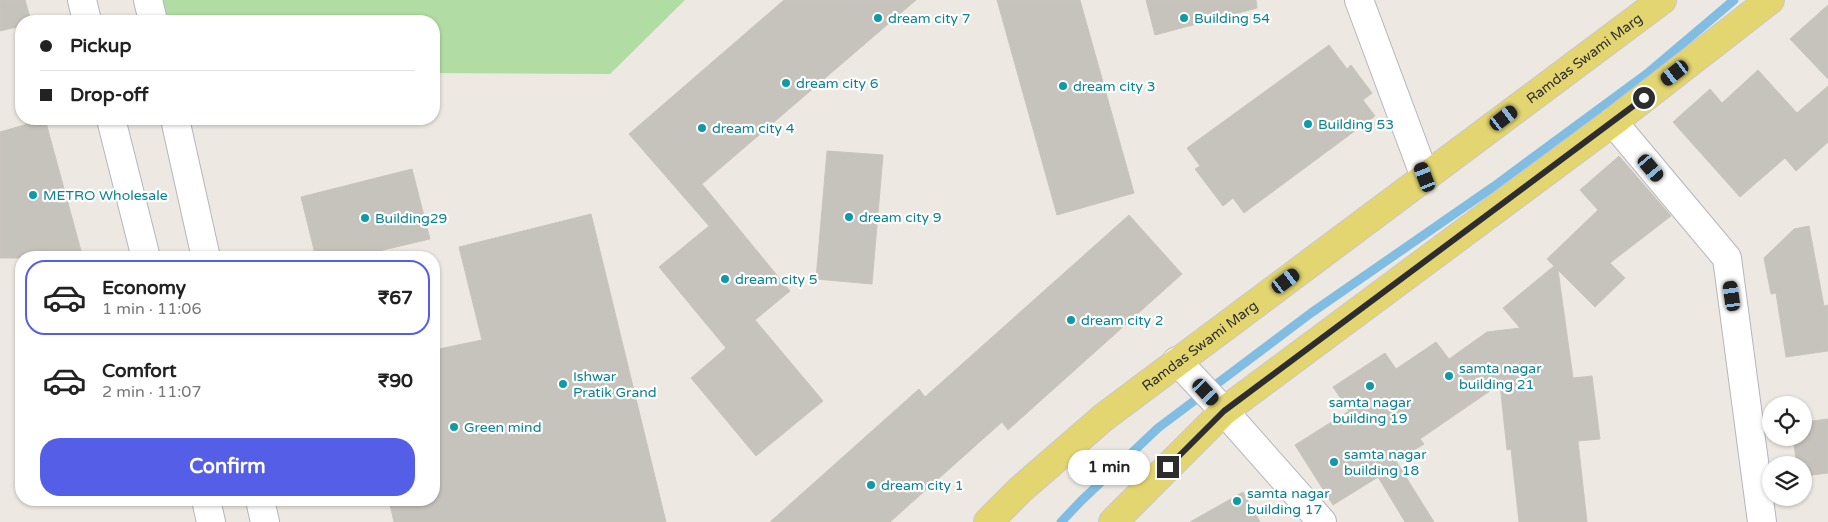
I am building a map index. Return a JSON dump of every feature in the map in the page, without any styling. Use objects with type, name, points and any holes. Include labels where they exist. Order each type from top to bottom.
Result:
[{"type":"main road","name":"Ramdas Swami Marg","points":[[988,522],[1020,490],[1104,417],[1185,370],[1425,177],[1662,0]]},
{"type":"main road","points":[[1113,522],[1222,409],[1612,122],[1770,0]]},
{"type":"street","points":[[82,0],[86,15]]},
{"type":"street","points":[[148,0],[152,15]]},
{"type":"street","points":[[1359,0],[1425,177]]},
{"type":"street","points":[[1612,122],[1727,258],[1762,522]]},
{"type":"street","points":[[113,125],[144,251]]},
{"type":"street","points":[[176,125],[204,251]]},
{"type":"street","points":[[1185,370],[1322,522]]},
{"type":"street","points":[[207,506],[211,522]]},
{"type":"street","points":[[261,506],[265,522]]},
{"type":"green space","points":[[159,0],[685,0],[610,74],[440,73],[440,15],[163,15]]},
{"type":"building","points":[[0,0],[25,0],[29,15],[15,15],[15,27],[0,31]]},
{"type":"building","points":[[784,0],[916,0],[702,184],[790,291],[755,320],[823,401],[756,456],[691,378],[726,348],[659,267],[709,226],[629,134]]},
{"type":"building","name":"dream city 3","points":[[997,0],[1080,0],[1134,193],[1057,215]]},
{"type":"building","name":"Building 54","points":[[1146,0],[1256,0],[1257,8],[1155,35]]},
{"type":"building","points":[[1828,5],[1828,79],[1790,39]]},
{"type":"building","name":"Building 53","points":[[1329,45],[1347,69],[1351,65],[1372,93],[1363,100],[1375,116],[1244,213],[1233,198],[1223,206],[1195,169],[1200,166],[1187,148]]},
{"type":"building","points":[[1758,70],[1797,113],[1828,86],[1828,142],[1796,171],[1785,158],[1740,197],[1673,122],[1710,89],[1722,103]]},
{"type":"building","name":"METRO Wholesale","points":[[24,125],[47,125],[81,251],[15,251],[15,258],[0,258],[0,132]]},
{"type":"building","name":"dream city 9","points":[[827,151],[883,155],[872,284],[816,279]]},
{"type":"building","points":[[1619,156],[1671,216],[1610,263],[1625,278],[1595,307],[1558,270],[1573,378],[1592,376],[1600,439],[1578,441],[1587,522],[1519,522],[1511,449],[1507,450],[1500,384],[1420,439],[1424,444],[1396,461],[1434,522],[1405,522],[1378,477],[1333,505],[1295,445],[1349,411],[1333,387],[1385,353],[1396,369],[1436,342],[1449,359],[1487,332],[1520,328],[1503,308],[1554,266],[1547,259],[1598,210],[1580,190]]},
{"type":"building","name":"Building29","points":[[412,169],[430,239],[379,251],[314,251],[301,197]]},
{"type":"building","name":"Ishwar Pratik Grand","points":[[591,214],[666,522],[394,522],[390,506],[440,506],[440,349],[482,340],[459,247]]},
{"type":"building","points":[[1129,215],[1182,274],[1008,430],[1002,422],[890,522],[770,522],[919,389],[925,397]]},
{"type":"building","points":[[1809,226],[1824,306],[1828,305],[1828,351],[1786,357],[1776,293],[1771,294],[1764,258],[1794,229]]},
{"type":"building","points":[[1828,419],[1828,473],[1812,475],[1812,456],[1796,456],[1794,446],[1812,446],[1812,421]]},
{"type":"building","name":"samta nagar building 17","points":[[1243,492],[1260,522],[1190,522]]},
{"type":"waterway","points":[[1061,522],[1158,428],[1311,313],[1493,187],[1649,72],[1734,0]]},
{"type":"place","name":"dream city 7","points":[[878,18]]},
{"type":"place","name":"Building 54","points":[[1184,18]]},
{"type":"place","name":"dream city 6","points":[[786,83]]},
{"type":"place","name":"dream city 3","points":[[1063,86]]},
{"type":"place","name":"Building 53","points":[[1308,124]]},
{"type":"place","name":"dream city 4","points":[[702,128]]},
{"type":"place","name":"METRO Wholesale","points":[[33,195]]},
{"type":"place","name":"dream city 9","points":[[849,217]]},
{"type":"place","name":"Building29","points":[[365,218]]},
{"type":"place","name":"dream city 5","points":[[725,279]]},
{"type":"place","name":"dream city 2","points":[[1071,320]]},
{"type":"place","name":"samta nagar building 21","points":[[1449,376]]},
{"type":"place","name":"Ishwar Pratik Grand","points":[[563,384]]},
{"type":"place","name":"samta nagar building 19","points":[[1370,386]]},
{"type":"place","name":"Green mind","points":[[454,427]]},
{"type":"place","name":"samta nagar building 18","points":[[1334,462]]},
{"type":"place","name":"dream city 1","points":[[871,485]]},
{"type":"place","name":"samta nagar building 17","points":[[1237,501]]},
{"type":"route","points":[[1168,467],[1224,411],[1644,98]]}]
